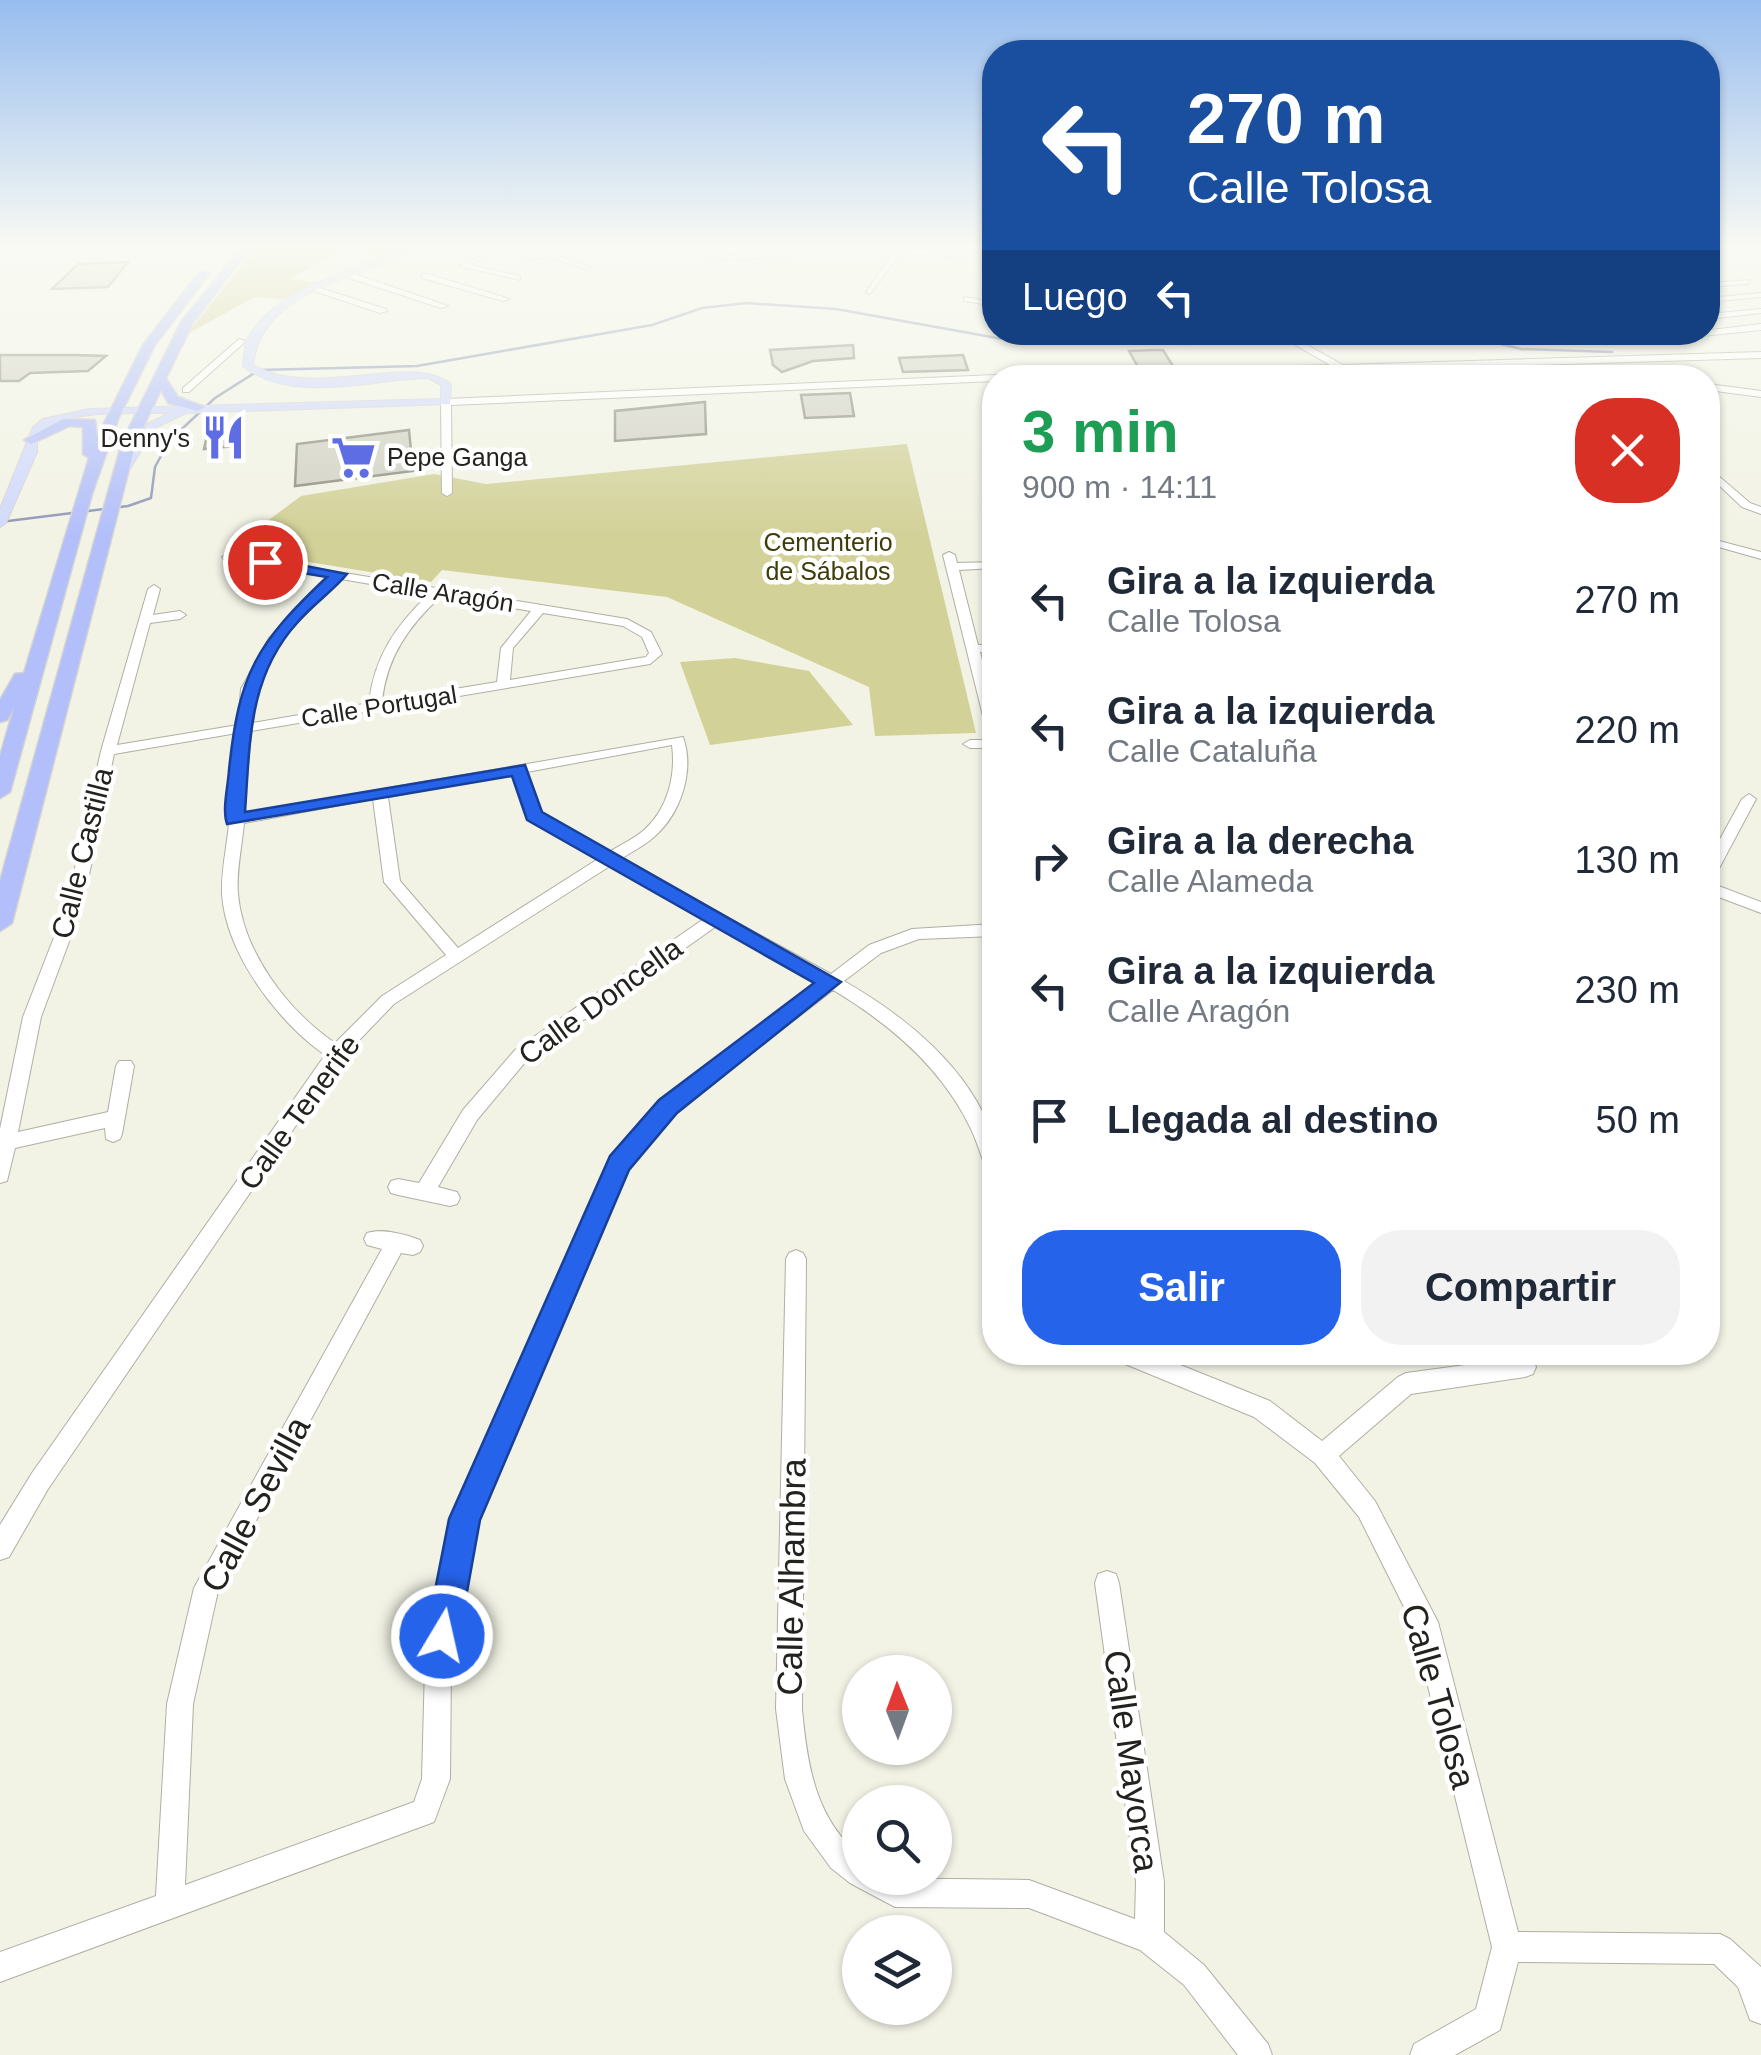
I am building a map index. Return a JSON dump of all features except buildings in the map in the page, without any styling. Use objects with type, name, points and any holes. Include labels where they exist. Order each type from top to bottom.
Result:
[{"type":"highway","points":[[0,792],[90,466],[113,410],[151,345]]},
{"type":"highway","points":[[0,924],[122,472],[142,408],[175,345]]},
{"type":"highway","points":[[158,375],[173,400],[199,408]]},
{"type":"highway","points":[[30,440],[68,422],[90,423],[90,466]]},
{"type":"highway","points":[[0,716],[42,644]]},
{"type":"main road","points":[[0,523],[32,452],[30,440],[47,422],[142,408],[446,402],[446,384],[440,378],[415,374],[316,382],[262,376],[248,366],[244,347]]},
{"type":"main road","points":[[368,405],[422,394],[434,389],[440,378]]},
{"type":"main road","points":[[122,472],[140,440],[158,420],[199,408]]},
{"type":"street","points":[[1300,345],[1336,365]]},
{"type":"street","points":[[186,390],[228,352],[244,347]]},
{"type":"street","points":[[1472,365],[1761,355]]},
{"type":"street","points":[[447,493],[446,402],[982,379]]},
{"type":"street","points":[[1720,389],[1761,394]]},
{"type":"street","points":[[1720,481],[1746,505],[1761,511]]},
{"type":"street","points":[[1720,544],[1761,556]]},
{"type":"street","name":"Calle Aragón","points":[[228,556],[540,608],[640,629],[656,654],[650,660]]},
{"type":"street","points":[[982,564],[951,561],[982,685]]},
{"type":"street","points":[[336,1052],[307,1034],[273,993],[241,942],[230,894],[248,689],[264,654],[303,605],[339,574]]},
{"type":"street","name":"Calle Castilla","points":[[0,1175],[32,1017],[75,904],[108,751],[154,589]]},
{"type":"street","points":[[375,707],[376,677],[388,647],[406,622],[438,592]]},
{"type":"street","points":[[503,686],[507,648],[540,608]]},
{"type":"street","points":[[146,620],[180,615]]},
{"type":"street","points":[[973,649],[982,649]]},
{"type":"street","name":"Calle Portugal","points":[[108,751],[650,660]]},
{"type":"street","name":"Calle Tenerife","points":[[0,1548],[7,1520],[336,1052],[388,1000],[650,834],[676,800],[684,770],[678,740],[519,769]]},
{"type":"street","points":[[970,744],[982,744]]},
{"type":"street","points":[[234,820],[519,769],[534,816],[611,862],[718,917],[898,1024],[951,1079],[982,1135]]},
{"type":"street","points":[[380,794],[392,882],[455,956]]},
{"type":"street","points":[[1720,851],[1748,798]]},
{"type":"street","points":[[1720,892],[1761,908]]},
{"type":"street","name":"Calle Doncella","points":[[424,1193],[470,1114],[521,1055],[718,917]]},
{"type":"street","points":[[0,1967],[424,1812],[436,1779],[438,1666],[464,1519],[619,1164],[668,1106],[830,982],[896,940],[918,933],[982,931]]},
{"type":"street","points":[[7,1142],[114,1126],[125,1066]]},
{"type":"street","points":[[398,1187],[450,1198]]},
{"type":"street","name":"Calle Sevilla","points":[[170,1905],[180,1704],[206,1588],[394,1242]]},
{"type":"street","name":"Calle Alhambra","points":[[796,1258],[789,1709],[793,1760],[805,1804],[825,1843],[842,1858]]},
{"type":"street","name":"Calle Tolosa","points":[[1153,1365],[1262,1409],[1323,1455],[1366,1508],[1425,1622],[1507,1947]]},
{"type":"street","points":[[1323,1455],[1406,1384],[1525,1367]]},
{"type":"street","name":"Calle Mayorca","points":[[1107,1583],[1150,1882],[1149,1939]]},
{"type":"street","points":[[952,1893],[1030,1894],[1149,1939],[1194,1975],[1257,2055]]},
{"type":"street","points":[[1425,2055],[1488,2019],[1507,1947],[1720,1949],[1750,1978],[1761,2009]]},
{"type":"green space","name":"Cementerio de Sábalos","points":[[907,444],[976,733],[875,736],[869,687],[667,597],[442,570],[431,582],[230,549],[301,496],[434,474],[486,484]]},
{"type":"green space","points":[[735,658],[809,671],[853,725],[710,745],[680,662]]},
{"type":"waterway","points":[[0,522],[128,506],[151,498],[155,467],[169,441],[215,398],[259,370],[417,366],[538,345]]},
{"type":"waterway","points":[[1505,345],[1612,352]]},
{"type":"place","name":"Denny's","points":[[223,438]]},
{"type":"place","name":"Pepe Ganga","points":[[354,457]]},
{"type":"route","points":[[265,562],[339,574],[289,621],[256,670],[244,706],[234,820],[519,769],[534,816],[830,982],[668,1106],[640,1134],[619,1164],[464,1519],[442,1636]]}]
